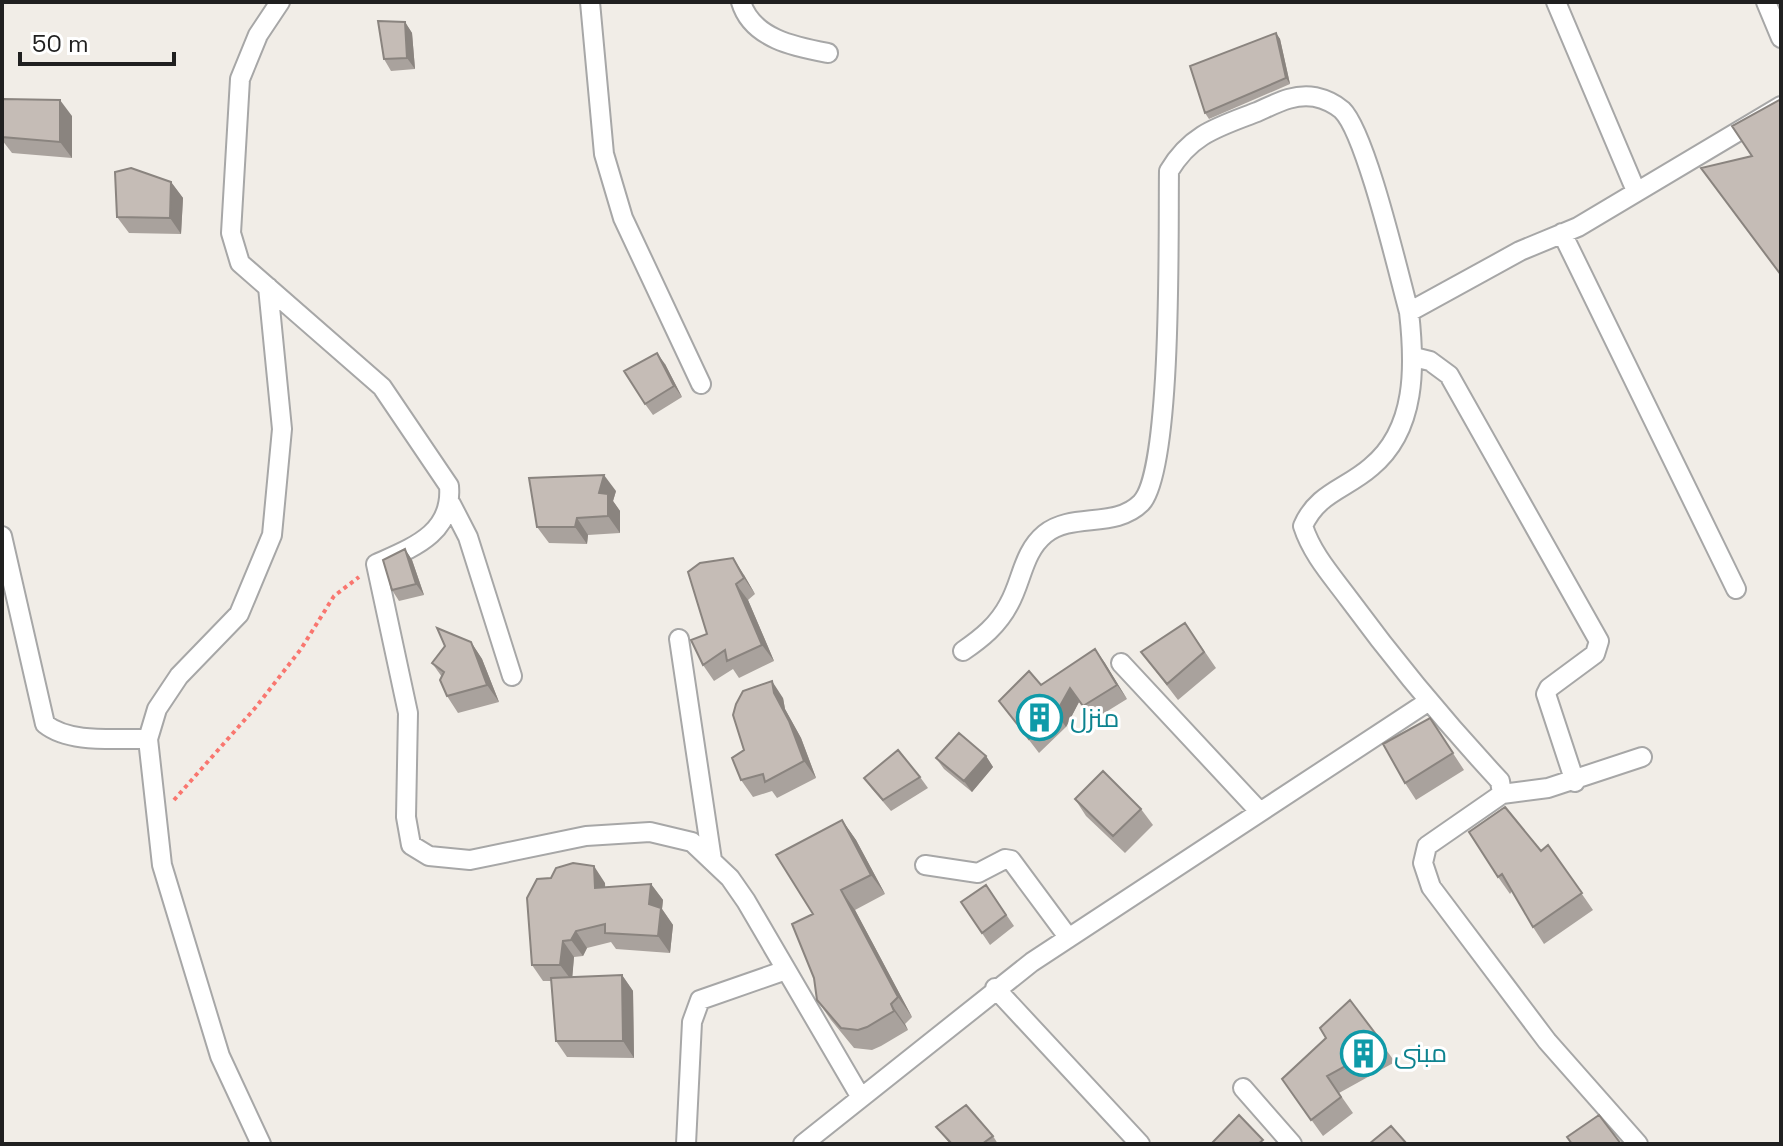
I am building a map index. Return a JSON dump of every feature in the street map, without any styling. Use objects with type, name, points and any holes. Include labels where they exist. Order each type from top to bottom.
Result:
[{"type":"street","points":[[280,2],[258,35],[240,79],[231,233],[240,263],[382,387],[449,486],[451,504],[468,537],[512,676]]},
{"type":"street","points":[[590,2],[604,154],[623,218],[701,384]]},
{"type":"street","points":[[741,2],[768,34],[789,46],[828,53]]},
{"type":"street","points":[[1556,2],[1636,191]]},
{"type":"street","points":[[1766,2],[1781,38]]},
{"type":"street","points":[[963,651],[999,621],[1011,601],[1027,557],[1045,534],[1061,525],[1107,520],[1130,511],[1144,500],[1155,465],[1161,414],[1169,171],[1181,150],[1201,135],[1294,96],[1314,97],[1343,111],[1356,131],[1409,312],[1414,357],[1412,389],[1389,448],[1372,467],[1320,499],[1303,526],[1309,545],[1429,701],[1500,781],[1502,794]]},
{"type":"street","points":[[1409,312],[1520,251],[1562,233],[1781,106]]},
{"type":"street","points":[[1562,233],[1736,589]]},
{"type":"street","points":[[261,1144],[220,1056],[162,865],[148,739],[157,709],[179,676],[239,614],[272,535],[282,429],[268,287]]},
{"type":"street","points":[[1414,357],[1444,368],[1449,375],[1599,641],[1595,654],[1549,688],[1546,694],[1575,782]]},
{"type":"street","points":[[451,504],[433,534],[376,564],[408,713],[406,817],[411,845],[429,856],[470,860],[586,836],[650,832],[692,842],[712,860],[746,901],[860,1096]]},
{"type":"street","points":[[2,536],[45,724],[55,733],[73,736],[148,739]]},
{"type":"street","points":[[679,639],[712,860]]},
{"type":"street","points":[[1121,663],[1260,812]]},
{"type":"street","points":[[803,1144],[995,988],[1429,701]]},
{"type":"street","points":[[1638,1144],[1547,1041],[1431,887],[1423,863],[1427,846],[1502,794],[1575,782],[1642,757]]},
{"type":"street","points":[[925,865],[978,873],[1005,859],[1011,860],[1068,937]]},
{"type":"street","points":[[686,1144],[692,1022],[700,1000],[786,970]]},
{"type":"street","points":[[995,988],[1140,1144]]},
{"type":"street","points":[[1243,1088],[1292,1144]]},
{"type":"path","points":[[155,821],[256,707],[301,649],[334,596],[376,564]]},
{"type":"building","points":[[378,21],[405,22],[407,58],[384,59]]},
{"type":"building","points":[[1276,33],[1286,78],[1205,113],[1190,66]]},
{"type":"building","points":[[3,99],[60,100],[60,142],[2,137]]},
{"type":"building","points":[[1781,99],[1781,275],[1701,168],[1752,156],[1732,126]]},
{"type":"building","points":[[131,168],[171,182],[170,218],[117,217],[115,172]]},
{"type":"building","points":[[657,353],[674,386],[645,404],[624,371]]},
{"type":"building","points":[[604,475],[599,493],[608,494],[608,516],[577,518],[575,527],[537,527],[529,478]]},
{"type":"building","points":[[405,549],[416,584],[392,590],[383,560]]},
{"type":"building","points":[[733,558],[744,578],[736,584],[762,645],[727,661],[725,650],[703,665],[691,640],[707,634],[688,572],[700,563]]},
{"type":"building","points":[[1185,623],[1204,652],[1167,684],[1141,652]]},
{"type":"building","points":[[437,628],[471,642],[487,685],[447,696],[440,680],[444,672],[432,663],[445,646]]},
{"type":"building","points":[[1095,649],[1117,685],[1083,706],[1070,688],[1056,713],[1029,739],[999,701],[1029,671],[1041,685]]},
{"type":"building","points":[[772,681],[774,693],[789,721],[804,761],[765,782],[763,774],[741,780],[732,758],[744,750],[733,715],[736,704],[743,691]]},
{"type":"building","points":[[1430,718],[1453,753],[1405,783],[1383,744]]},
{"type":"building","points":[[959,733],[986,756],[964,781],[936,758]]},
{"type":"building","points":[[898,750],[920,777],[883,800],[864,778]]},
{"type":"building","points":[[1103,771],[1141,809],[1113,836],[1075,799]]},
{"type":"building","points":[[1505,807],[1541,851],[1548,845],[1582,893],[1533,927],[1502,874],[1498,877],[1469,832]]},
{"type":"building","points":[[842,820],[871,875],[841,890],[898,997],[891,1004],[894,1011],[858,1030],[841,1028],[817,1000],[814,978],[792,924],[813,914],[776,855]]},
{"type":"building","points":[[573,863],[594,866],[595,888],[651,884],[649,904],[661,908],[658,936],[605,933],[605,924],[576,931],[571,940],[563,941],[560,965],[532,965],[527,898],[537,879],[551,878],[556,868]]},
{"type":"building","points":[[986,885],[1006,915],[982,933],[961,902]]},
{"type":"building","points":[[622,975],[623,1041],[556,1041],[551,978]]},
{"type":"building","points":[[1350,1000],[1384,1045],[1327,1076],[1341,1097],[1311,1120],[1282,1079],[1326,1038],[1320,1028]]},
{"type":"building","points":[[966,1105],[993,1136],[982,1144],[952,1144],[936,1127]]},
{"type":"building","points":[[1239,1115],[1263,1140],[1258,1144],[1211,1144]]},
{"type":"building","points":[[1599,1115],[1621,1144],[1572,1144],[1567,1137]]},
{"type":"building","points":[[1391,1126],[1407,1144],[1369,1144]]},
{"type":"place","name":"منزل","points":[[1039,718]]},
{"type":"place","name":"مبنى","points":[[1363,1053]]}]
